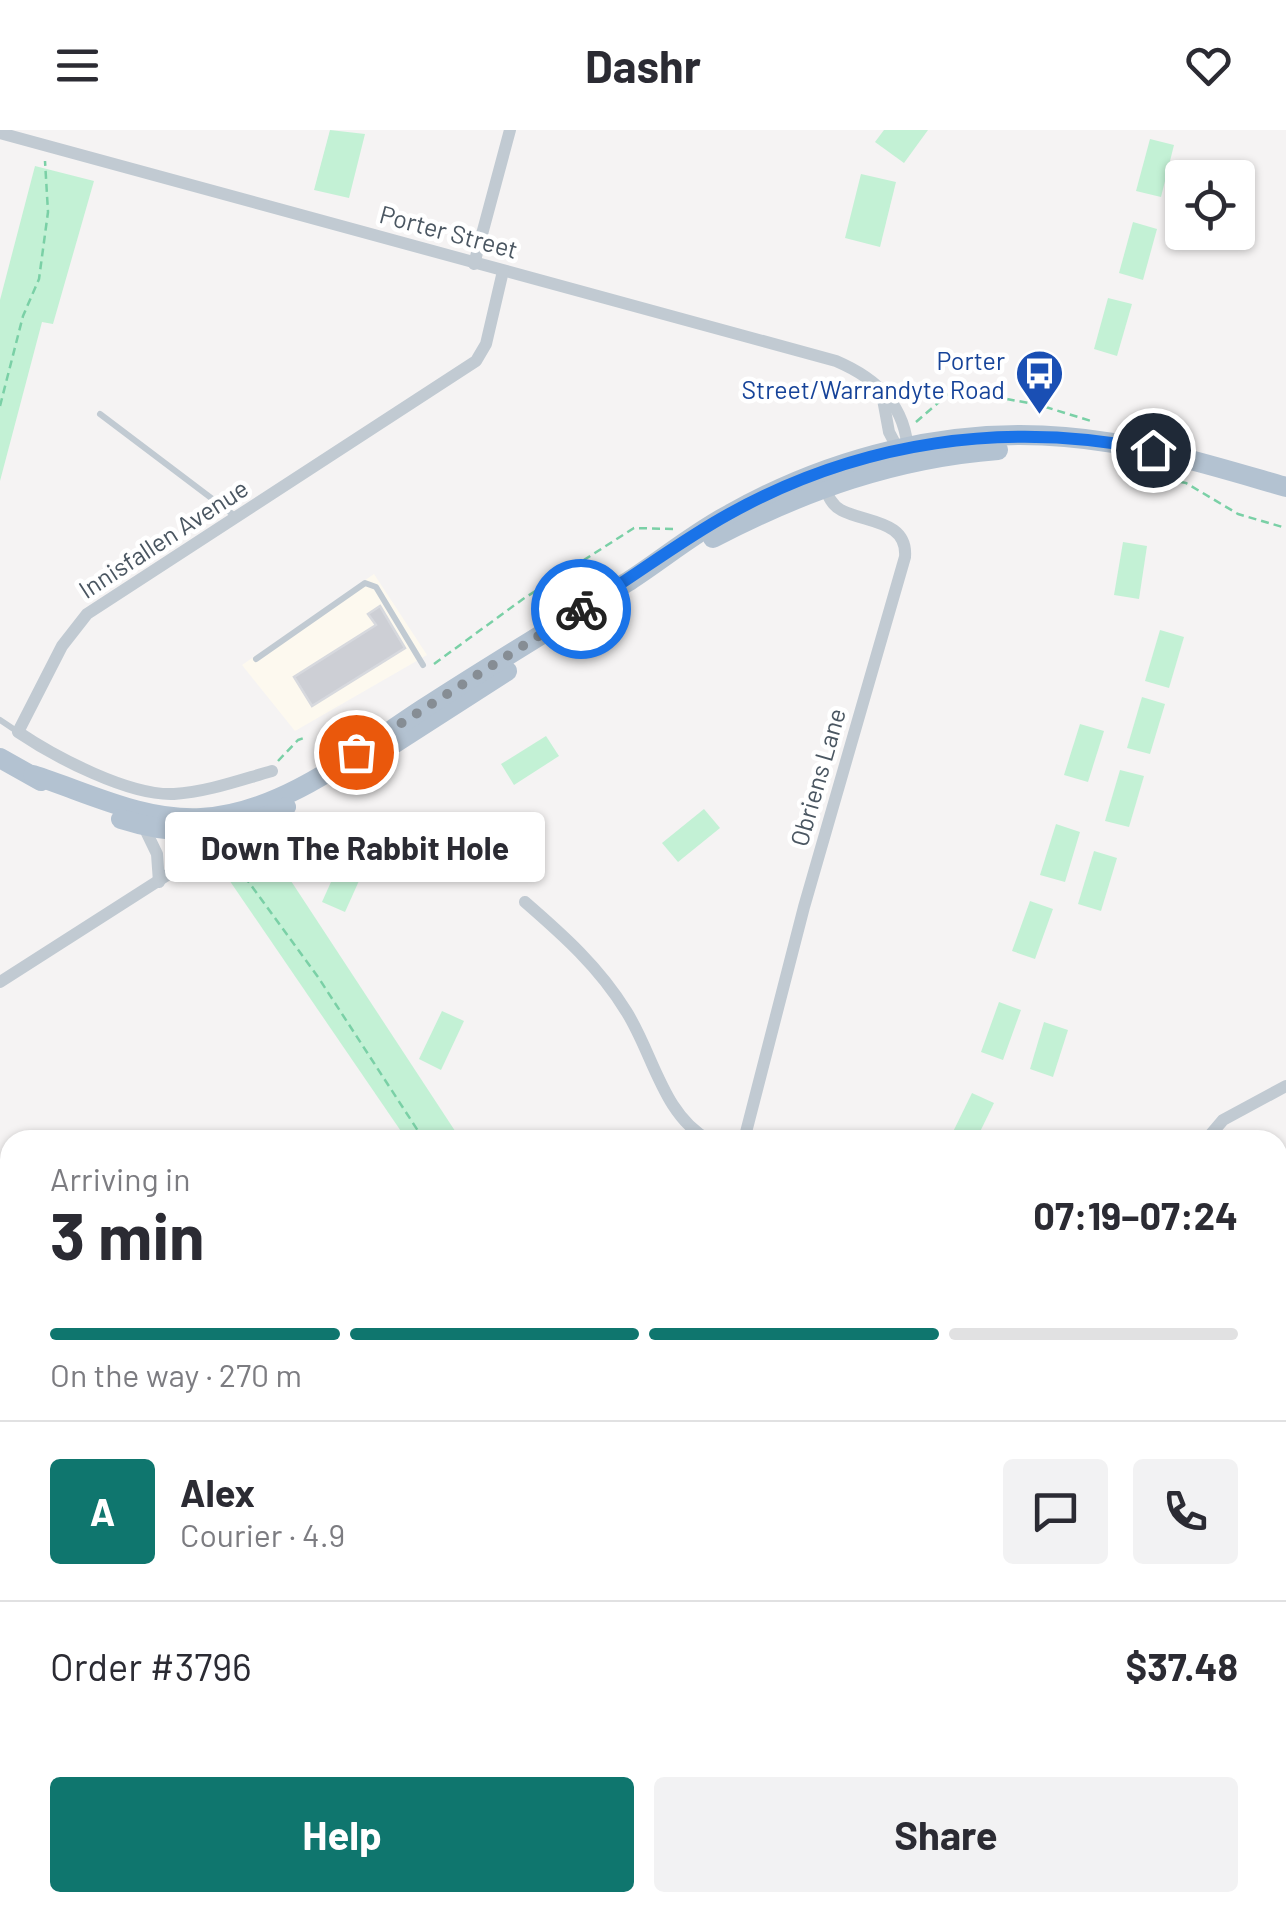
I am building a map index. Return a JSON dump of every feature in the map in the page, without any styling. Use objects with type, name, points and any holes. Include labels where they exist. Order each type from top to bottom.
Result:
[{"type":"main road","points":[[0,758],[54,790],[143,825],[181,832],[226,828],[313,779],[729,514],[904,451],[1001,436],[1066,437],[1183,456],[1286,487]]},
{"type":"main road","points":[[33,775],[143,811],[226,828]]},
{"type":"street","points":[[474,264],[510,130]]},
{"type":"street","name":"Porter Street","points":[[3,132],[836,361],[870,378],[896,405],[907,427],[904,451]]},
{"type":"street","name":"Innisfallen Avenue","points":[[18,732],[78,623],[470,367],[486,344],[503,271]]},
{"type":"street","name":"Obriens Lane","points":[[747,1130],[804,908],[905,556],[901,536],[890,527],[838,508],[820,480]]},
{"type":"street","points":[[18,732],[92,770],[151,793],[200,791],[272,771]]},
{"type":"street","points":[[143,825],[157,854],[158,882]]},
{"type":"street","points":[[0,982],[158,882],[226,828]]},
{"type":"street","points":[[525,902],[576,946],[608,984],[645,1043],[672,1106],[693,1130]]},
{"type":"street","points":[[1214,1130],[1223,1120],[1286,1086]]},
{"type":"lane","points":[[100,414],[236,517]]},
{"type":"lane","points":[[256,659],[365,584],[376,587],[423,665]]},
{"type":"lane","points":[[0,720],[18,732]]},
{"type":"path","points":[[0,406],[23,316],[39,279],[48,212],[44,145]]},
{"type":"path","points":[[272,771],[298,740],[308,738]]},
{"type":"path","points":[[226,828],[417,1130]]},
{"type":"shaded area","points":[[374,574],[427,655],[295,731],[242,665]]},
{"type":"green space","points":[[330,130],[365,134],[349,198],[314,190]]},
{"type":"green space","points":[[884,130],[928,130],[904,163],[875,142]]},
{"type":"green space","points":[[1150,139],[1174,145],[1170,160],[1165,160],[1161,197],[1136,191]]},
{"type":"green space","points":[[35,166],[94,181],[53,324],[42,322],[0,481],[0,300]]},
{"type":"green space","points":[[861,174],[896,182],[880,247],[845,238]]},
{"type":"green space","points":[[1133,222],[1157,229],[1143,280],[1119,273]]},
{"type":"green space","points":[[1108,298],[1132,304],[1117,356],[1094,349]]},
{"type":"green space","points":[[1123,542],[1147,546],[1139,599],[1114,595]]},
{"type":"green space","points":[[1160,630],[1184,637],[1169,688],[1145,681]]},
{"type":"green space","points":[[1142,697],[1165,704],[1150,754],[1127,748]]},
{"type":"green space","points":[[1080,724],[1104,731],[1088,782],[1064,775]]},
{"type":"green space","points":[[546,736],[559,756],[514,785],[501,764]]},
{"type":"green space","points":[[1120,770],[1144,776],[1129,827],[1105,821]]},
{"type":"green space","points":[[704,809],[720,828],[678,862],[662,843]]},
{"type":"green space","points":[[1056,824],[1080,832],[1065,882],[1040,875]]},
{"type":"green space","points":[[270,849],[454,1130],[400,1130],[223,871]]},
{"type":"green space","points":[[1094,851],[1117,858],[1101,911],[1078,904]]},
{"type":"green space","points":[[344,853],[367,863],[345,912],[322,902]]},
{"type":"green space","points":[[1030,901],[1053,909],[1035,959],[1012,951]]},
{"type":"green space","points":[[999,1002],[1021,1010],[1003,1060],[981,1052]]},
{"type":"green space","points":[[442,1011],[464,1021],[441,1070],[419,1059]]},
{"type":"green space","points":[[1044,1022],[1068,1030],[1053,1077],[1030,1069]]},
{"type":"green space","points":[[972,1093],[994,1103],[981,1130],[954,1130]]},
{"type":"building","points":[[380,606],[405,648],[312,706],[294,677],[376,625],[368,614]]},
{"type":"way so far","points":[[356,752],[581,609]]},
{"type":"place","name":"Porter Street/Warrandyte Road","points":[[1040,416]]},
{"type":"place","name":"Down The Rabbit Hole","points":[[356,752]]},
{"type":"route","points":[[581,609],[729,514],[854,460],[959,439],[1028,435],[1153,450]]}]
